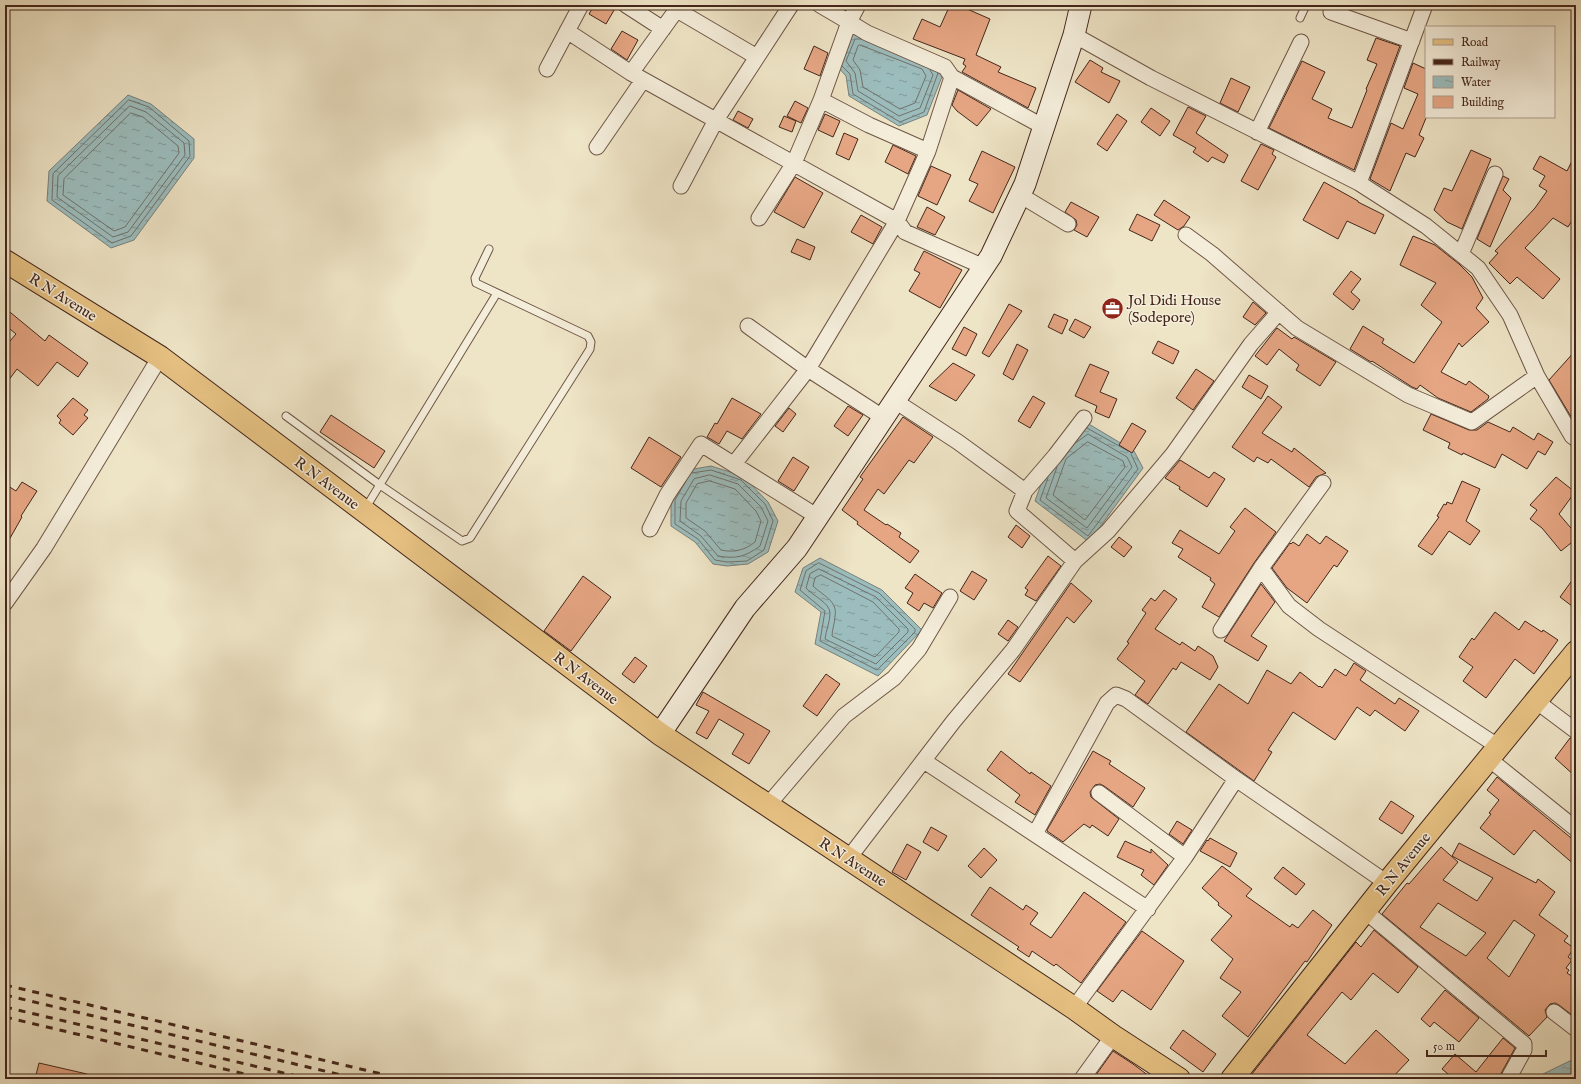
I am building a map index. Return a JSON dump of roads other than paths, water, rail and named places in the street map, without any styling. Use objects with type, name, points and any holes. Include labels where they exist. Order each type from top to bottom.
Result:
[{"type":"main road","name":"R N Avenue","points":[[7,265],[160,357],[660,734],[1179,1079]]},
{"type":"main road","name":"R N Avenue","points":[[1232,1079],[1387,883],[1576,652]]},
{"type":"street","points":[[547,69],[581,5]]},
{"type":"street","points":[[626,5],[662,29]]},
{"type":"street","points":[[682,186],[716,120],[791,5]]},
{"type":"street","points":[[820,5],[867,33],[945,67],[952,78],[1044,127]]},
{"type":"street","points":[[759,218],[794,164],[821,100],[849,22],[858,5]]},
{"type":"street","points":[[660,734],[745,608],[797,548],[818,518],[991,256],[1026,184],[1074,36],[1081,5]]},
{"type":"street","points":[[1359,183],[1425,5]]},
{"type":"street","points":[[597,147],[637,77],[662,29],[679,8],[757,57]]},
{"type":"street","points":[[1331,12],[1412,41]]},
{"type":"street","points":[[566,31],[637,77],[897,221],[905,232],[984,267]]},
{"type":"street","points":[[1074,36],[1151,78],[1359,183],[1426,226],[1461,254],[1478,268],[1510,314],[1537,376],[1572,436],[1576,439]]},
{"type":"street","points":[[1257,132],[1301,42]]},
{"type":"street","points":[[734,464],[808,369],[897,221],[928,151],[952,78]]},
{"type":"street","points":[[821,100],[869,125],[928,151]]},
{"type":"street","points":[[1461,254],[1495,174]]},
{"type":"street","points":[[1020,196],[1068,224]]},
{"type":"street","points":[[1186,234],[1218,259],[1297,328],[1408,395],[1472,422],[1537,376]]},
{"type":"street","points":[[848,860],[953,722],[1013,650],[1075,561],[1108,531],[1173,454],[1251,344],[1280,312]]},
{"type":"street","points":[[748,326],[808,369],[958,442],[1025,491]]},
{"type":"street","points":[[5,603],[44,548],[160,357]]},
{"type":"street","points":[[1075,561],[1017,511],[1025,491],[1055,456],[1084,418]]},
{"type":"street","points":[[650,529],[667,495],[701,444],[818,518]]},
{"type":"street","points":[[1221,630],[1261,568],[1323,483]]},
{"type":"street","points":[[1261,568],[1289,606],[1319,629],[1494,753],[1576,829]]},
{"type":"street","points":[[767,806],[844,716],[894,678],[919,649],[950,597]]},
{"type":"street","points":[[1035,834],[1106,704],[1116,695],[1126,698],[1236,779],[1387,883]]},
{"type":"street","points":[[1536,701],[1576,731]]},
{"type":"street","points":[[924,761],[1148,909]]},
{"type":"street","points":[[1074,1008],[1185,858],[1236,779]]},
{"type":"street","points":[[1099,793],[1185,858]]},
{"type":"street","points":[[1365,911],[1524,1044],[1524,1050],[1508,1079]]},
{"type":"street","points":[[1554,1012],[1576,1029]]},
{"type":"street","points":[[1082,1079],[1113,1036]]},
{"type":"lane","points":[[1300,18],[1306,5]]},
{"type":"lane","points":[[286,416],[380,485],[462,541],[470,538],[590,349],[591,342],[588,336],[476,283],[475,278],[489,248]]},
{"type":"lane","points":[[364,511],[497,293]]},
{"type":"water","points":[[850,26],[943,74],[927,115],[899,126],[849,96],[846,76],[835,64]]},
{"type":"water","points":[[128,95],[151,104],[194,139],[194,158],[134,240],[111,248],[47,201],[49,171]]},
{"type":"water","points":[[1087,423],[1134,451],[1143,468],[1089,542],[1035,501],[1053,450]]},
{"type":"water","points":[[711,466],[743,476],[768,502],[778,521],[768,552],[748,564],[727,566],[713,564],[695,542],[671,526],[671,499],[688,470]]},
{"type":"water","points":[[820,558],[882,590],[922,630],[878,676],[815,644],[821,612],[795,592],[803,568]]},
{"type":"water","points":[[1576,1058],[1576,1079],[1539,1079],[1543,1074]]},
{"type":"railway","points":[[5,985],[403,1079]]},
{"type":"railway","points":[[5,995],[358,1079]]},
{"type":"railway","points":[[5,1007],[309,1079]]},
{"type":"railway","points":[[5,1017],[266,1079]]},
{"type":"place","name":"Jol Didi House (Sodepore)","points":[[1112,309]]}]
